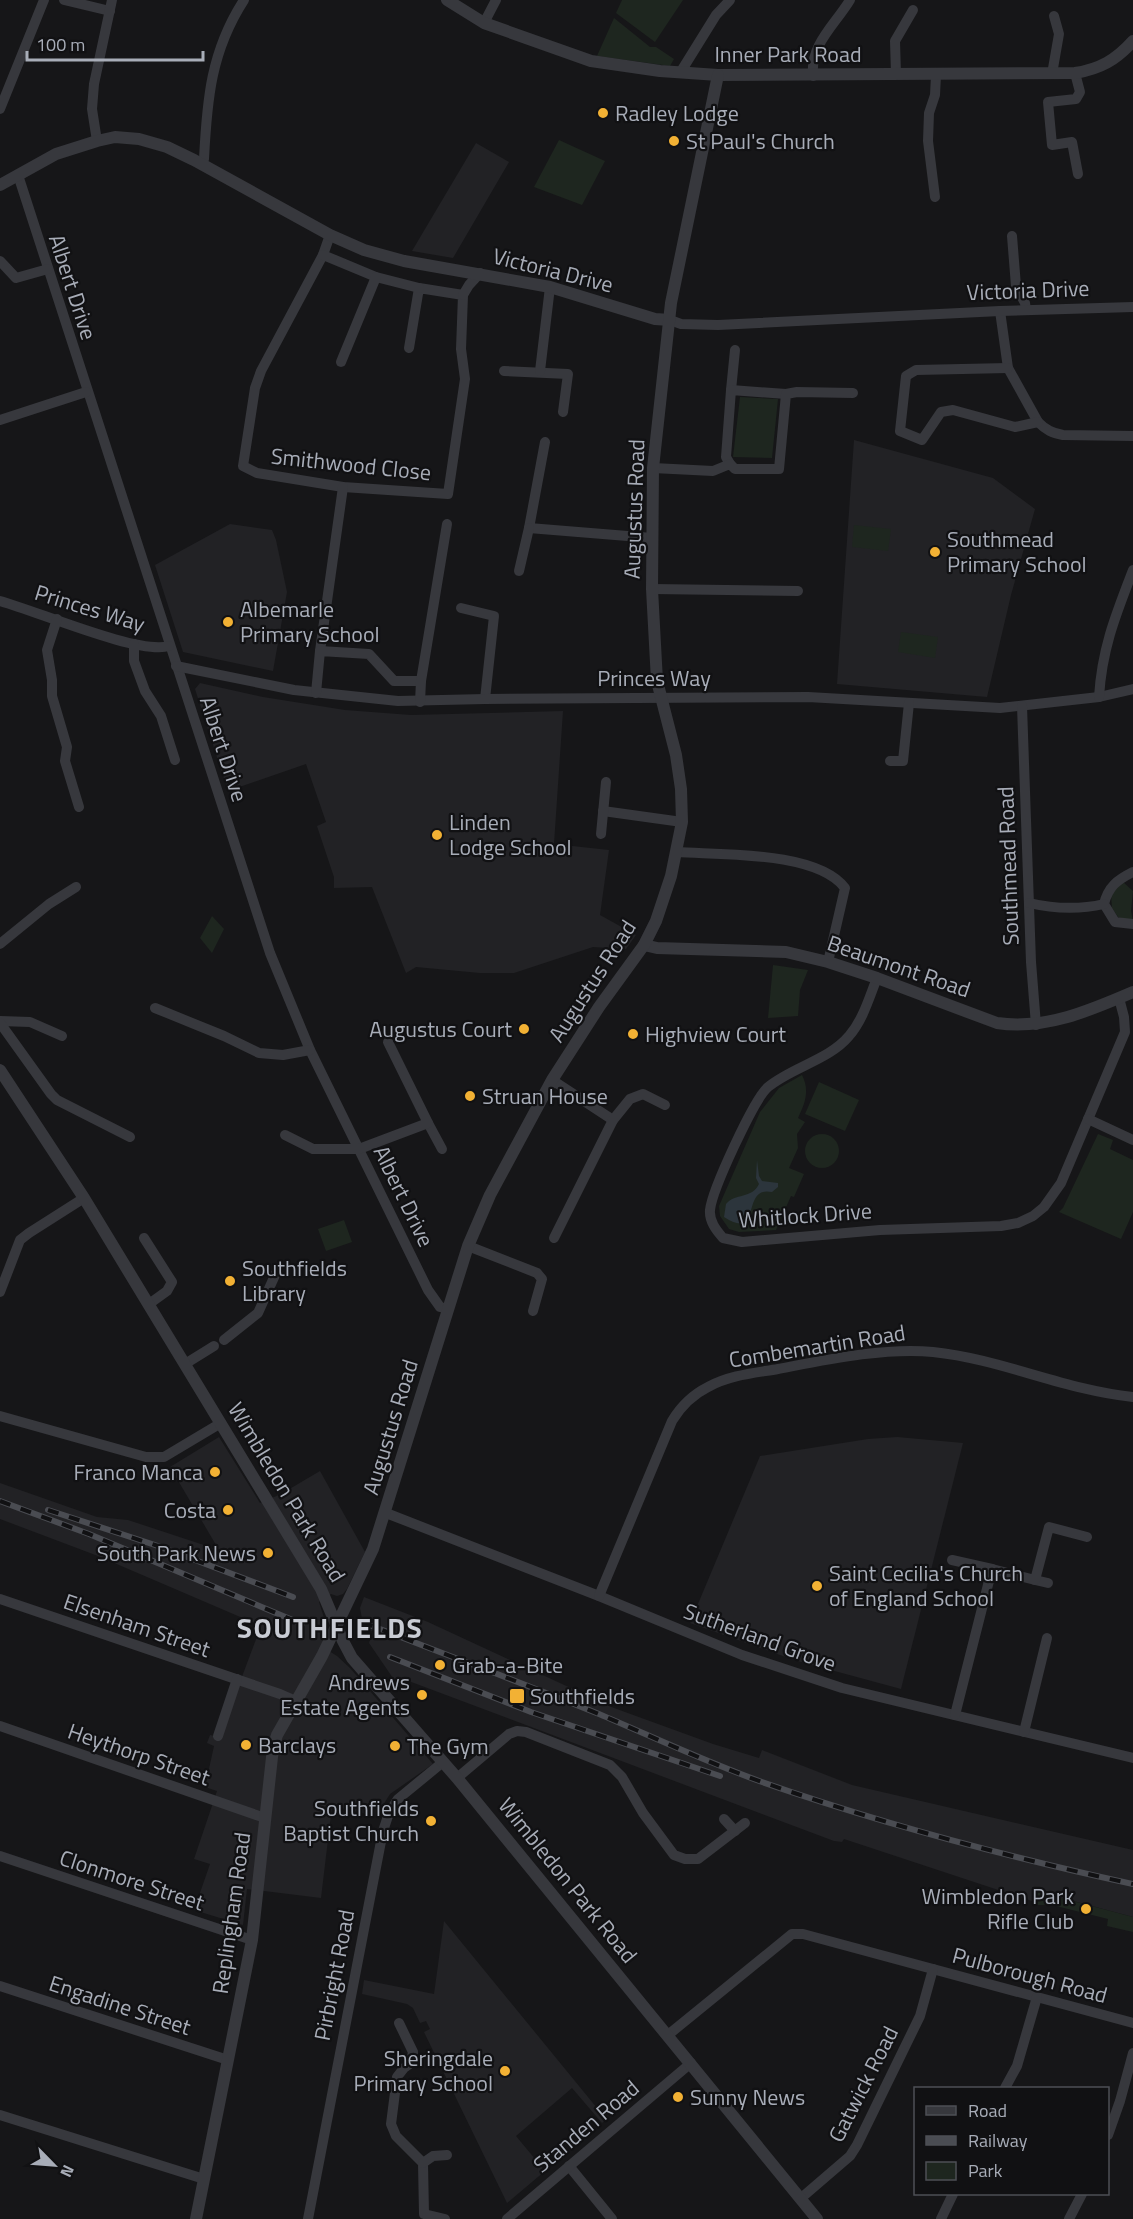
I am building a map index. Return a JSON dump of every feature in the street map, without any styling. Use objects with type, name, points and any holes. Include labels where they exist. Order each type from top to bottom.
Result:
[{"type":"street","points":[[0,109],[44,0]]},
{"type":"street","points":[[64,0],[111,5],[94,84],[92,109],[97,141]]},
{"type":"street","points":[[202,164],[211,81],[218,53],[230,22],[244,0]]},
{"type":"street","name":"Inner Park Road","points":[[447,0],[484,23],[591,61],[680,73],[813,76],[1075,73],[1102,66],[1119,56],[1133,41]]},
{"type":"street","points":[[484,23],[496,0]]},
{"type":"street","points":[[680,73],[717,15],[730,0]]},
{"type":"street","points":[[813,76],[812,63],[819,44],[850,0]]},
{"type":"street","points":[[896,75],[895,41],[913,10]]},
{"type":"street","points":[[1052,74],[1059,34],[1054,16]]},
{"type":"street","points":[[1075,73],[1080,92],[1076,99],[1048,102],[1052,145],[1072,142],[1078,174]]},
{"type":"street","name":"Augustus Road","points":[[337,1625],[370,1557],[386,1513],[468,1246],[490,1195],[552,1080],[644,945],[660,910],[677,852],[682,822],[681,789],[676,755],[657,681],[652,589],[653,468],[671,303],[718,75]]},
{"type":"street","points":[[935,197],[928,141],[929,113],[935,95],[936,75]]},
{"type":"street","name":"Victoria Drive","points":[[0,186],[56,154],[97,141],[115,137],[152,141],[202,164],[351,245],[386,256],[550,287],[656,319],[681,324],[718,326],[1000,310],[1133,307]]},
{"type":"street","name":"Albert Drive","points":[[18,175],[86,392],[270,953],[310,1050],[428,1290],[440,1307],[448,1309]]},
{"type":"street","name":"Smithwood Close","points":[[330,235],[323,255],[261,371],[255,388],[243,466],[257,473],[343,488],[448,494],[465,379],[461,349],[463,295]]},
{"type":"street","points":[[1012,236],[1016,286],[1026,310]]},
{"type":"street","points":[[323,255],[376,277],[419,288],[463,295],[480,273]]},
{"type":"street","points":[[0,261],[16,278],[48,269]]},
{"type":"street","points":[[341,362],[376,277]]},
{"type":"street","points":[[540,371],[550,287]]},
{"type":"street","points":[[409,348],[419,288]]},
{"type":"street","points":[[1000,310],[1008,368],[1038,422],[1052,433],[1063,435],[1133,436]]},
{"type":"street","points":[[735,350],[726,457],[735,469],[779,469],[786,394]]},
{"type":"street","points":[[1008,368],[916,370],[906,376],[900,431],[922,440],[941,412],[953,410],[1015,427],[1038,422]]},
{"type":"street","points":[[504,371],[568,374],[563,412]]},
{"type":"street","points":[[731,390],[786,394],[797,392],[853,393]]},
{"type":"street","points":[[0,420],[86,392]]},
{"type":"street","points":[[519,571],[545,442]]},
{"type":"street","points":[[653,468],[713,471],[730,464]]},
{"type":"street","points":[[316,693],[343,488]]},
{"type":"street","points":[[420,702],[421,681],[447,524]]},
{"type":"street","points":[[529,528],[652,538]]},
{"type":"street","points":[[1099,697],[1101,667],[1108,638],[1133,570]]},
{"type":"street","points":[[652,589],[798,591]]},
{"type":"street","name":"Princes Way","points":[[0,601],[134,644],[159,648],[169,646]]},
{"type":"street","points":[[461,608],[494,616],[485,699]]},
{"type":"street","points":[[57,619],[46,650],[52,680],[52,696],[67,747],[65,761],[79,807]]},
{"type":"street","points":[[134,644],[134,662],[145,692],[160,716],[175,760]]},
{"type":"street","points":[[320,651],[369,654],[394,681],[421,681]]},
{"type":"street","name":"Princes Way","points":[[176,666],[316,693],[420,702],[660,697],[840,698],[1000,708],[1099,697],[1133,689]]},
{"type":"street","points":[[890,761],[903,761],[909,703]]},
{"type":"street","name":"Southmead Road","points":[[1022,706],[1036,1025]]},
{"type":"street","points":[[601,834],[606,782]]},
{"type":"street","points":[[603,811],[682,822]]},
{"type":"street","points":[[677,852],[782,859],[813,866],[839,880],[845,888],[828,962]]},
{"type":"street","points":[[1133,872],[1118,879],[1107,892],[1104,904],[1115,921],[1133,924]]},
{"type":"street","points":[[0,944],[49,904],[75,887]]},
{"type":"street","points":[[1029,903],[1073,910],[1104,904]]},
{"type":"street","name":"Beaumont Road","points":[[644,945],[657,948],[778,951],[828,962],[997,1023],[1017,1026],[1053,1022],[1133,992]]},
{"type":"street","name":"Whitlock Drive","points":[[877,978],[861,1017],[850,1035],[841,1044],[779,1079],[760,1094],[738,1138],[712,1203],[710,1211],[713,1224],[723,1238],[742,1242],[844,1232],[984,1227],[1018,1223],[1034,1216],[1061,1184],[1125,1032],[1119,998]]},
{"type":"street","points":[[155,1008],[259,1053],[283,1055],[310,1050]]},
{"type":"street","points":[[0,1022],[30,1022],[62,1036]]},
{"type":"street","points":[[0,1022],[57,1100],[130,1137]]},
{"type":"street","points":[[388,1041],[442,1149]]},
{"type":"street","name":"Wimbledon Park Road","points":[[0,1070],[84,1198],[321,1589],[345,1647],[352,1658],[457,1778],[816,2219]]},
{"type":"street","points":[[552,1080],[613,1120]]},
{"type":"street","points":[[554,1238],[613,1120],[630,1100],[643,1094],[665,1105]]},
{"type":"street","points":[[1088,1119],[1133,1140]]},
{"type":"street","points":[[285,1135],[314,1149],[359,1149],[428,1123]]},
{"type":"street","points":[[0,1292],[20,1240],[84,1198]]},
{"type":"street","points":[[144,1238],[172,1282],[167,1291],[149,1304]]},
{"type":"street","points":[[468,1246],[537,1273],[542,1279],[533,1311]]},
{"type":"street","points":[[224,1340],[258,1313],[276,1273]]},
{"type":"street","points":[[185,1364],[214,1346]]},
{"type":"street","name":"Combemartin Road","points":[[598,1596],[672,1421],[688,1400],[721,1380],[802,1364],[921,1351],[990,1363],[1088,1391],[1133,1397]]},
{"type":"street","points":[[0,1416],[146,1457],[157,1458],[164,1457],[221,1423]]},
{"type":"street","name":"Sutherland Grove","points":[[386,1513],[751,1659],[842,1688],[1133,1758]]},
{"type":"street","points":[[1035,1580],[1049,1527],[1087,1537]]},
{"type":"street","points":[[952,1560],[1048,1583]]},
{"type":"street","points":[[955,1715],[992,1569]]},
{"type":"street","name":"Elsenham Street","points":[[0,1599],[296,1701]]},
{"type":"street","name":"Replingham Road","points":[[195,2219],[252,1940],[273,1748],[277,1735],[337,1625]]},
{"type":"street","points":[[1024,1732],[1047,1638]]},
{"type":"street","points":[[218,1736],[237,1679]]},
{"type":"street","name":"Heythorp Street","points":[[0,1726],[265,1818]]},
{"type":"street","points":[[457,1778],[509,1734],[517,1731],[526,1732],[610,1765],[622,1777],[643,1813],[674,1855],[685,1859],[698,1859],[745,1823]]},
{"type":"street","name":"Pirbright Road","points":[[308,2219],[383,1831],[389,1813],[398,1799],[443,1762]]},
{"type":"street","points":[[724,1819],[735,1831]]},
{"type":"street","name":"Clonmore Street","points":[[0,1856],[252,1940]]},
{"type":"street","name":"Pulborough Road","points":[[668,2035],[792,1934],[803,1934],[1133,2023]]},
{"type":"street","name":"Gatwick Road","points":[[800,2199],[850,2156],[857,2145],[920,2016],[933,1969]]},
{"type":"street","name":"Engadine Street","points":[[0,1986],[228,2060]]},
{"type":"street","points":[[1006,2087],[1017,2066],[1036,1997]]},
{"type":"street","points":[[399,2023],[413,2052],[411,2063],[398,2077],[392,2124],[396,2136],[423,2163],[421,2216],[445,2219]]},
{"type":"street","points":[[1109,2130],[1120,2101],[1133,2053]]},
{"type":"street","name":"Standen Road","points":[[507,2219],[691,2063]]},
{"type":"street","points":[[0,2115],[204,2179]]},
{"type":"street","points":[[423,2163],[433,2156],[447,2155]]},
{"type":"street","points":[[569,2166],[612,2219]]},
{"type":"street","points":[[940,2219],[952,2195]]},
{"type":"street","points":[[1069,2219],[1081,2195]]},
{"type":"shaded area","points":[[476,143],[509,162],[453,258],[412,251]]},
{"type":"shaded area","name":"Southmead Primary School","points":[[854,440],[993,478],[1035,509],[1011,595],[987,697],[837,684]]},
{"type":"shaded area","name":"Albemarle Primary School","points":[[230,524],[272,530],[276,540],[287,592],[273,671],[183,652],[155,565]]},
{"type":"shaded area","name":"Linden Lodge School","points":[[200,683],[263,697],[345,710],[411,715],[563,711],[554,844],[609,850],[600,915],[636,935],[626,949],[593,947],[514,973],[480,973],[416,967],[406,973],[372,887],[334,888],[334,877],[317,826],[326,822],[306,764],[228,791],[195,689]]},
{"type":"shaded area","points":[[757,1160],[762,1181],[778,1183],[778,1187],[772,1192],[762,1192],[756,1196],[748,1218],[743,1223],[736,1223],[724,1217],[726,1204],[756,1189],[759,1184],[756,1178]]},
{"type":"shaded area","points":[[219,1437],[260,1503],[281,1494],[320,1471],[365,1552],[343,1594],[337,1596],[331,1594],[319,1602],[325,1621],[325,1634],[321,1646],[350,1668],[433,1764],[390,1794],[376,1816],[332,1806],[321,1898],[247,1889],[243,1925],[194,1910],[210,1864],[194,1859],[217,1791],[205,1787],[214,1746],[207,1743],[210,1735],[215,1736],[237,1690],[261,1626],[98,1556],[0,1519],[0,1483],[97,1517],[128,1520],[219,1550],[170,1467]]},
{"type":"shaded area","name":"Saint Cecilia's Church of England School","points":[[897,1437],[963,1443],[901,1689],[794,1660],[690,1623],[760,1456],[868,1439]]},
{"type":"shaded area","points":[[364,1597],[428,1622],[614,1708],[713,1744],[759,1758],[762,1750],[852,1785],[1133,1850],[1133,1917],[1036,1891],[1032,1901],[844,1839],[842,1842],[834,1841],[406,1680],[399,1687],[369,1643],[373,1631],[364,1629],[360,1608]]},
{"type":"shaded area","name":"Sheringdale Primary School","points":[[444,1921],[606,2119],[602,2123],[572,2088],[516,2136],[545,2171],[507,2203],[424,2032],[430,2029],[426,2021],[420,2023],[413,2008],[407,2004],[362,1994],[364,1980],[434,1994]]},
{"type":"green space","points":[[622,0],[683,0],[655,42],[616,13]]},
{"type":"green space","points":[[614,18],[650,47],[656,47],[674,59],[670,66],[597,56]]},
{"type":"green space","points":[[559,140],[605,161],[582,205],[534,187]]},
{"type":"green space","points":[[740,397],[778,399],[772,458],[733,457]]},
{"type":"green space","points":[[854,525],[891,529],[888,551],[852,547]]},
{"type":"green space","points":[[901,632],[938,637],[935,658],[898,652]]},
{"type":"green space","points":[[1123,882],[1133,891],[1131,911],[1133,921],[1118,917],[1112,908],[1111,895]]},
{"type":"green space","points":[[212,916],[224,929],[212,953],[200,938]]},
{"type":"green space","points":[[773,965],[808,970],[800,990],[798,1016],[768,1018]]},
{"type":"green space","points":[[802,1075],[806,1086],[806,1097],[798,1118],[805,1122],[797,1134],[798,1148],[789,1168],[804,1174],[794,1197],[791,1196],[776,1230],[739,1232],[729,1229],[720,1216],[719,1206],[760,1112],[779,1088]]},
{"type":"green space","points":[[819,1082],[859,1100],[845,1131],[805,1114]]},
{"type":"green space","points":[[822,1134],[834,1139],[839,1151],[834,1163],[822,1168],[810,1163],[805,1151],[810,1139]]},
{"type":"green space","points":[[1098,1134],[1113,1140],[1110,1149],[1133,1160],[1133,1212],[1121,1239],[1059,1212]]},
{"type":"green space","points":[[344,1220],[352,1242],[326,1251],[318,1229]]},
{"type":"green space","name":"Wimbledon Park Rifle Club","points":[[1035,1891],[1133,1917],[1133,1932],[1107,1926],[1108,1919],[1052,1905],[1034,1905],[1032,1901]]},
{"type":"railway","points":[[0,1501],[89,1534],[302,1624]]},
{"type":"railway","points":[[48,1510],[158,1546],[293,1597]]},
{"type":"railway","points":[[362,1622],[569,1702],[762,1782],[946,1839],[1133,1884]]},
{"type":"railway","points":[[390,1657],[531,1712],[720,1776]]},
{"type":"place","name":"Radley Lodge","points":[[603,113]]},
{"type":"place","name":"St Paul's Church","points":[[674,141]]},
{"type":"place","name":"Southmead Primary School","points":[[935,552]]},
{"type":"place","name":"Albemarle Primary School","points":[[228,622]]},
{"type":"place","name":"Linden Lodge School","points":[[437,835]]},
{"type":"place","name":"Augustus Court","points":[[524,1029]]},
{"type":"place","name":"Highview Court","points":[[633,1034]]},
{"type":"place","name":"Struan House","points":[[470,1096]]},
{"type":"place","name":"Southfields Library","points":[[230,1281]]},
{"type":"place","name":"Franco Manca","points":[[215,1472]]},
{"type":"place","name":"Costa","points":[[228,1510]]},
{"type":"place","name":"South Park News","points":[[268,1553]]},
{"type":"place","name":"Saint Cecilia's Church of England School","points":[[817,1586]]},
{"type":"place","name":"Grab-a-Bite","points":[[440,1665]]},
{"type":"place","name":"Andrews Estate Agents","points":[[422,1695]]},
{"type":"place","name":"Southfields","points":[[517,1696]]},
{"type":"place","name":"Barclays","points":[[246,1745]]},
{"type":"place","name":"The Gym","points":[[395,1746]]},
{"type":"place","name":"Southfields Baptist Church","points":[[431,1821]]},
{"type":"place","name":"Wimbledon Park Rifle Club","points":[[1086,1909]]},
{"type":"place","name":"Sheringdale Primary School","points":[[505,2071]]},
{"type":"place","name":"Sunny News","points":[[678,2097]]},
{"type":"district","name":"SOUTHFIELDS","points":[[330,1628]]}]
